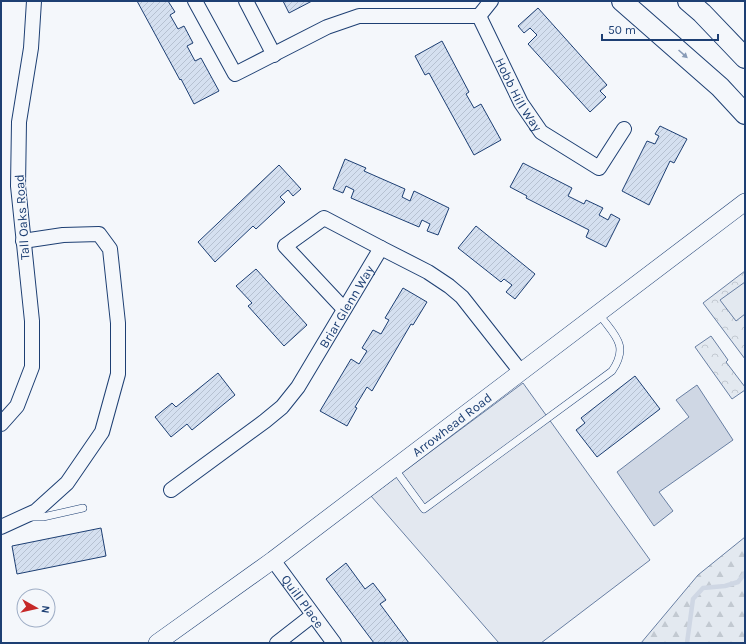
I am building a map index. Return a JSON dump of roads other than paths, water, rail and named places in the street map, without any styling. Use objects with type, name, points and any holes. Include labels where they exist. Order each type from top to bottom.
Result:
[{"type":"main road","points":[[622,1],[720,87],[745,114]]},
{"type":"main road","points":[[688,1],[702,13],[745,58]]},
{"type":"street","name":"Tall Oaks Road","points":[[1,424],[17,406],[32,367],[32,321],[18,186],[19,122],[31,48],[34,1]]},
{"type":"street","points":[[195,1],[235,74],[327,27],[359,16],[479,16],[491,1]]},
{"type":"street","points":[[246,1],[274,55]]},
{"type":"street","name":"Hobb Hill Way","points":[[479,16],[521,103],[541,132],[599,168],[624,129]]},
{"type":"street","name":"Arrowhead Road","points":[[157,643],[273,560],[745,202]]},
{"type":"street","points":[[344,309],[286,246],[324,218],[428,272],[449,286],[462,297],[521,372]]},
{"type":"street","points":[[1,527],[36,511],[67,483],[102,432],[118,374],[118,323],[110,249],[99,234],[63,235],[23,241]]},
{"type":"street","name":"Briar Glenn Way","points":[[171,490],[282,407],[298,386],[381,248]]},
{"type":"street","name":"Quill Place","points":[[273,560],[334,643]]},
{"type":"street","points":[[277,643],[313,615]]},
{"type":"lane","points":[[394,468],[424,509],[612,371],[618,363],[621,351],[618,341],[598,314]]},
{"type":"lane","points":[[23,517],[43,517],[83,508]]},
{"type":"waterway","points":[[687,643],[693,599],[703,588],[725,586],[738,582],[745,573]]}]
